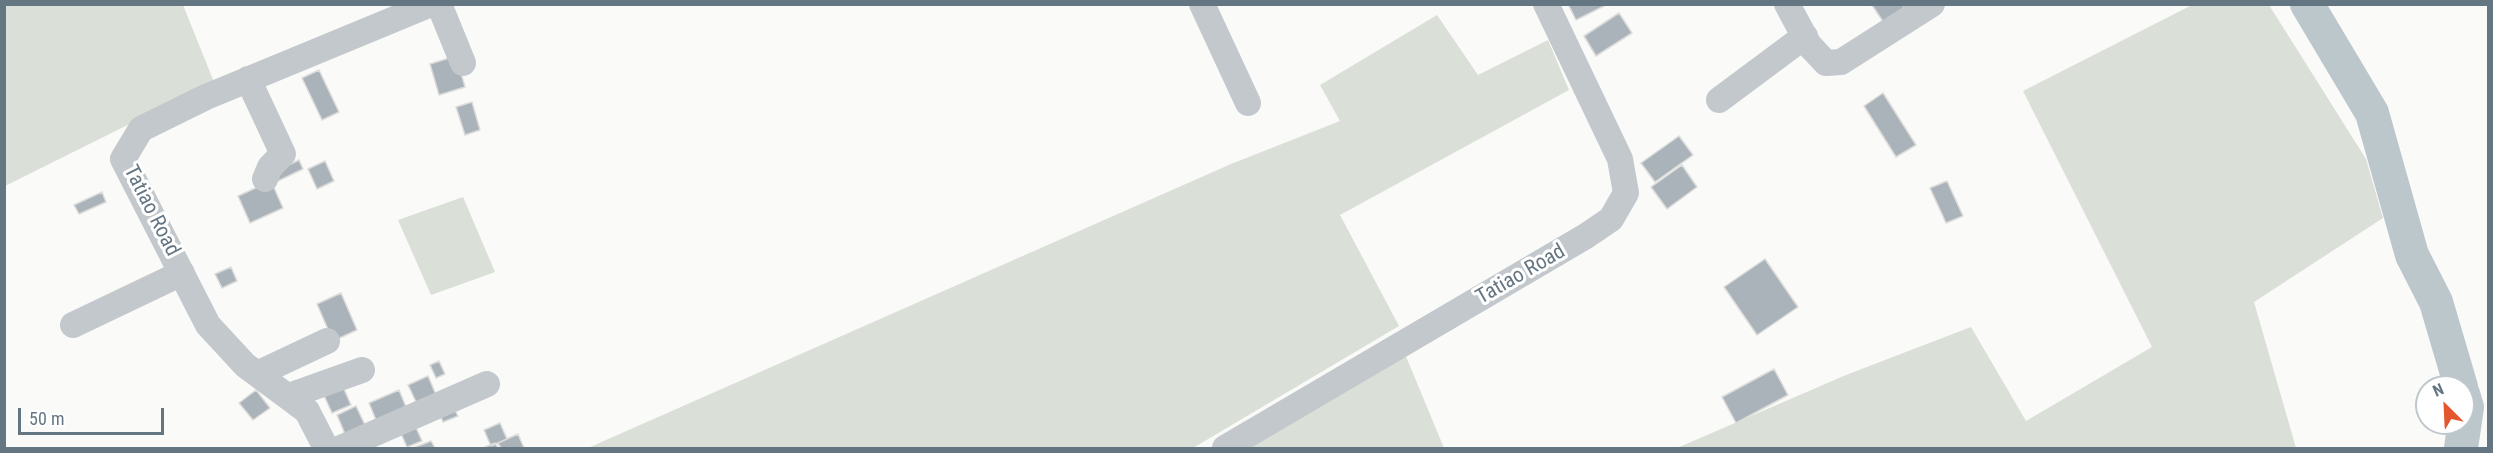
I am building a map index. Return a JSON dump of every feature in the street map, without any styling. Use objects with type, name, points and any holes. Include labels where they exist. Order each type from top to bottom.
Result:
[{"type":"street","name":"Tatiao Road","points":[[326,448],[307,411],[245,365],[208,325],[123,159],[141,129],[206,97],[431,4]]},
{"type":"street","points":[[438,4],[463,63]]},
{"type":"street","points":[[1202,4],[1248,103]]},
{"type":"street","name":"Tatiao Road","points":[[1226,448],[1576,242],[1611,219],[1626,193],[1620,159],[1546,4]]},
{"type":"street","points":[[1787,4],[1805,36],[1826,63],[1841,62],[1932,4]]},
{"type":"street","points":[[1719,100],[1805,36]]},
{"type":"street","points":[[248,79],[282,154],[270,167],[265,179]]},
{"type":"street","points":[[73,325],[182,273]]},
{"type":"street","points":[[257,374],[327,341]]},
{"type":"street","points":[[289,396],[362,370]]},
{"type":"street","points":[[341,448],[487,384]]},
{"type":"shaded area","points":[[5,5],[183,5],[214,82],[5,186]]},
{"type":"shaded area","points":[[2192,5],[2269,5],[2366,159],[2383,218],[2254,302],[2296,448],[1677,448],[1846,375],[1971,327],[2026,421],[2152,347],[2023,91]]},
{"type":"shaded area","points":[[1437,15],[1478,75],[1548,40],[1569,90],[1340,215],[1399,326],[1193,448],[588,448],[1231,164],[1340,121],[1320,85]]},
{"type":"shaded area","points":[[463,197],[495,272],[431,295],[398,220]]},
{"type":"shaded area","points":[[1405,354],[1444,448],[1245,448]]},
{"type":"building","points":[[1568,4],[1608,4],[1576,20]]},
{"type":"building","points":[[1902,4],[1906,10],[1884,23],[1872,5]]},
{"type":"building","points":[[1619,13],[1632,33],[1596,56],[1584,36]]},
{"type":"building","points":[[456,56],[465,87],[439,95],[430,64]]},
{"type":"building","points":[[319,70],[339,112],[322,120],[302,78]]},
{"type":"building","points":[[1883,93],[1916,145],[1896,157],[1864,106]]},
{"type":"building","points":[[472,102],[480,130],[465,135],[456,107]]},
{"type":"building","points":[[1679,136],[1693,155],[1655,182],[1641,163]]},
{"type":"building","points":[[299,160],[303,169],[278,181],[274,172]]},
{"type":"building","points":[[325,161],[334,181],[317,189],[308,169]]},
{"type":"building","points":[[1682,165],[1697,187],[1667,209],[1651,187]]},
{"type":"building","points":[[271,181],[283,208],[250,223],[238,196]]},
{"type":"building","points":[[1947,181],[1963,216],[1946,223],[1930,188]]},
{"type":"building","points":[[102,192],[106,202],[79,214],[74,205]]},
{"type":"building","points":[[1765,259],[1798,307],[1757,335],[1724,287]]},
{"type":"building","points":[[231,267],[237,281],[222,288],[215,274]]},
{"type":"building","points":[[341,293],[357,330],[333,341],[317,304]]},
{"type":"building","points":[[439,361],[445,374],[436,378],[430,365]]},
{"type":"building","points":[[1774,369],[1788,395],[1736,423],[1722,397]]},
{"type":"building","points":[[428,376],[437,397],[418,406],[408,385]]},
{"type":"building","points":[[340,380],[351,405],[332,413],[321,389]]},
{"type":"building","points":[[256,390],[270,408],[253,420],[239,403]]},
{"type":"building","points":[[399,390],[406,407],[376,420],[369,403]]},
{"type":"building","points":[[356,406],[365,425],[345,434],[337,415]]},
{"type":"building","points":[[454,409],[458,416],[443,422],[440,415]]},
{"type":"building","points":[[414,423],[422,441],[407,447],[399,429]]},
{"type":"building","points":[[500,423],[507,439],[491,446],[484,430]]},
{"type":"building","points":[[518,434],[524,448],[501,448],[498,443]]},
{"type":"building","points":[[431,441],[435,448],[413,448]]},
{"type":"building","points":[[495,443],[498,448],[483,448]]},
{"type":"waterway","points":[[2307,4],[2372,113],[2412,255],[2436,302],[2457,375]]},
{"type":"waterway","points":[[2461,448],[2463,435]]}]
